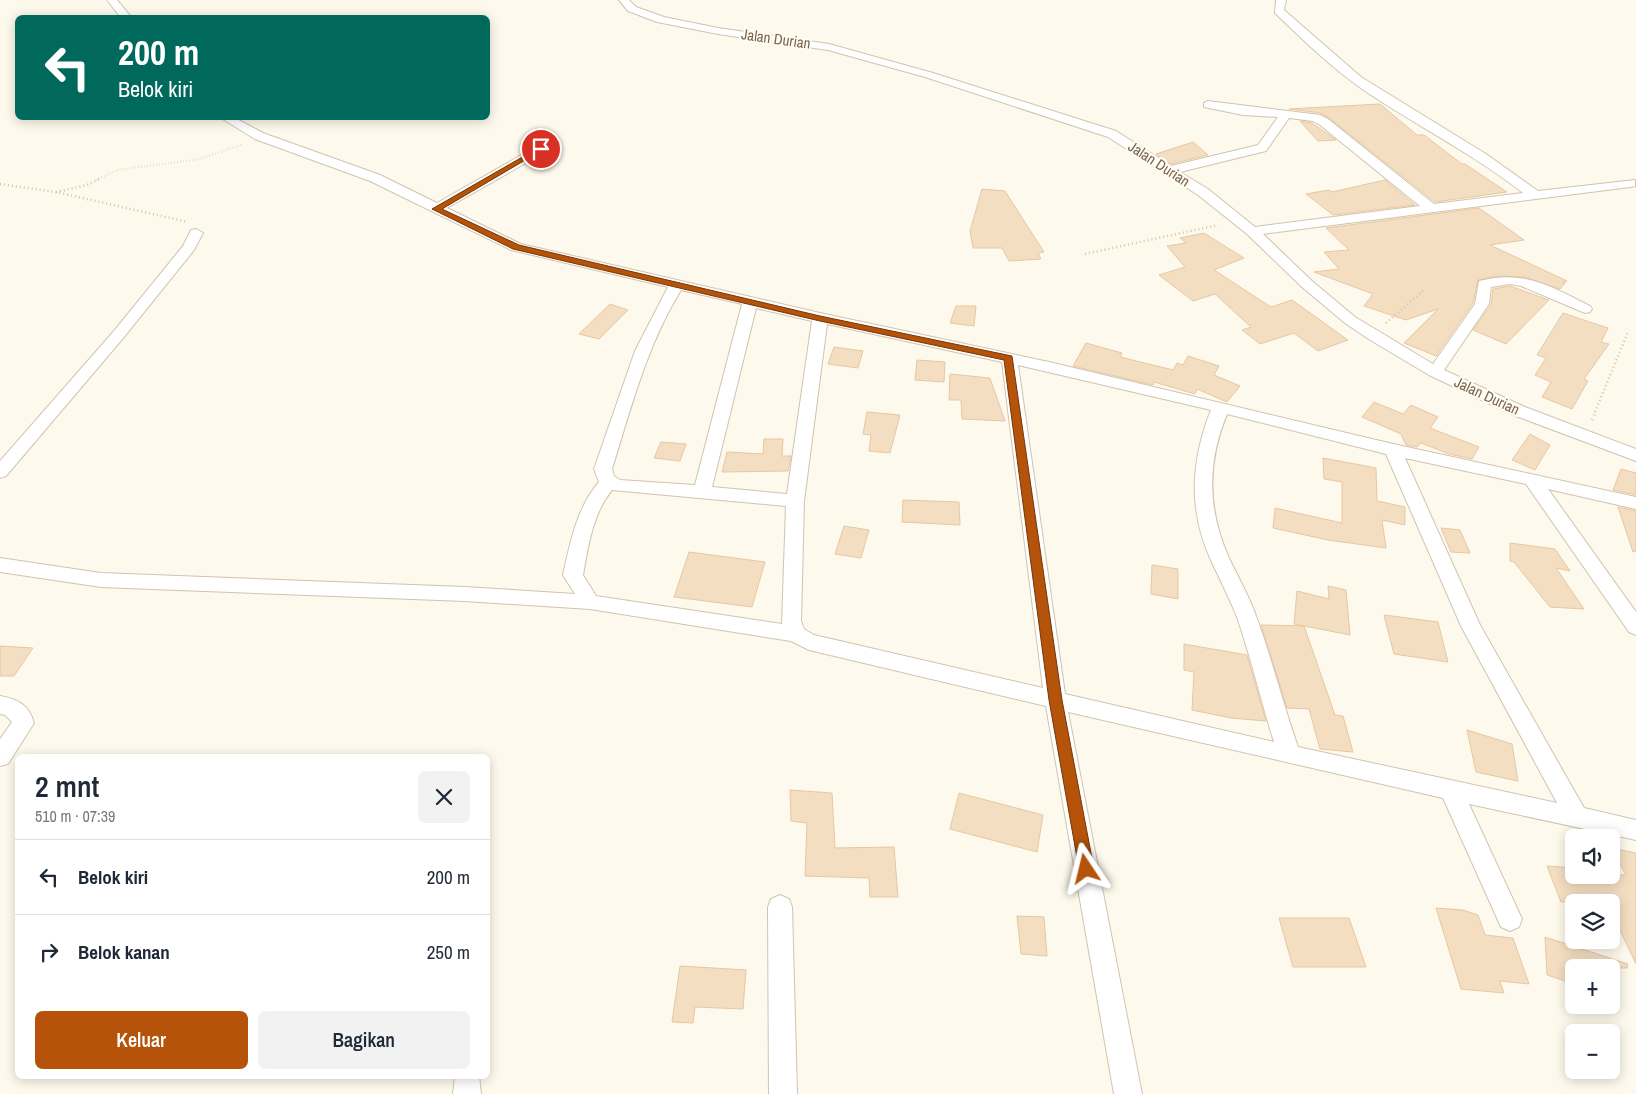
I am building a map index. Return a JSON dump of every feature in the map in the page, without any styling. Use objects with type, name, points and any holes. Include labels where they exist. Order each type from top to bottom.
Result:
[{"type":"street","points":[[112,0],[124,15]]},
{"type":"street","name":"Jalan Durian","points":[[624,0],[632,9],[661,20],[718,31],[829,47],[957,83],[1108,132],[1170,170],[1238,220],[1307,284],[1350,320],[1372,335],[1435,372],[1520,412],[1636,455]]},
{"type":"street","points":[[1281,0],[1279,11],[1321,51],[1360,82],[1491,164],[1536,196]]},
{"type":"street","points":[[1208,105],[1243,111],[1316,118],[1324,122],[1431,208]]},
{"type":"street","points":[[1170,170],[1262,148],[1286,114]]},
{"type":"street","points":[[231,120],[259,136],[375,178],[516,247],[820,318],[1009,358],[1221,407],[1393,450],[1636,503]]},
{"type":"street","points":[[436,209],[541,149]]},
{"type":"street","points":[[1252,231],[1630,183]]},
{"type":"street","points":[[0,472],[119,334],[189,247],[196,233]]},
{"type":"street","points":[[1435,372],[1482,304],[1484,284],[1503,281],[1525,282],[1585,309]]},
{"type":"street","points":[[608,483],[603,469],[643,350],[663,305],[677,285]]},
{"type":"street","points":[[702,492],[750,302]]},
{"type":"street","points":[[795,634],[792,627],[791,598],[795,501],[820,318]]},
{"type":"street","points":[[1009,358],[1056,700],[1128,1094]]},
{"type":"street","points":[[1221,407],[1203,454],[1200,478],[1203,502],[1216,549],[1246,615],[1288,755]]},
{"type":"street","points":[[1393,450],[1471,626],[1577,818]]},
{"type":"street","points":[[1532,479],[1636,627]]},
{"type":"street","points":[[608,483],[638,489],[702,492],[795,501]]},
{"type":"street","points":[[590,602],[573,575],[578,544],[596,500],[608,483]]},
{"type":"street","points":[[0,565],[101,580],[456,594],[590,602],[795,634],[809,642],[1288,755],[1452,792],[1636,830]]},
{"type":"street","points":[[0,705],[16,710],[21,715],[23,723],[0,757]]},
{"type":"street","points":[[1452,792],[1510,919]]},
{"type":"street","points":[[780,908],[783,1094]]},
{"type":"path","points":[[56,192],[87,185],[117,170],[200,159],[231,150],[259,136]]},
{"type":"path","points":[[0,184],[56,192],[177,218],[193,224],[196,233]]},
{"type":"path","points":[[1085,254],[1238,220]]},
{"type":"path","points":[[1372,335],[1423,291]]},
{"type":"path","points":[[1585,437],[1628,332]]},
{"type":"building","points":[[1380,104],[1417,135],[1424,135],[1462,164],[1465,164],[1507,192],[1435,202],[1329,118],[1320,113],[1289,109]]},
{"type":"building","points":[[1300,121],[1312,123],[1336,140],[1318,141]]},
{"type":"building","points":[[1193,142],[1208,155],[1171,164],[1156,154]]},
{"type":"building","points":[[1385,180],[1415,205],[1333,215],[1306,194],[1329,190],[1332,192]]},
{"type":"building","points":[[982,189],[1005,191],[1044,252],[1038,253],[1041,259],[1009,261],[1002,248],[973,248],[970,231]]},
{"type":"building","points":[[1479,208],[1524,240],[1490,245],[1567,281],[1563,282],[1565,283],[1560,289],[1524,277],[1495,276],[1478,280],[1473,303],[1436,356],[1404,343],[1438,309],[1406,320],[1364,306],[1373,294],[1314,272],[1339,269],[1324,252],[1349,250],[1326,228]]},
{"type":"building","points":[[1204,233],[1244,258],[1214,270],[1271,307],[1292,300],[1348,340],[1318,351],[1294,333],[1260,344],[1242,330],[1251,327],[1215,294],[1193,301],[1159,275],[1185,267],[1167,246],[1186,243],[1180,238]]},
{"type":"building","points":[[1510,286],[1549,300],[1506,344],[1473,330],[1491,305],[1493,289]]},
{"type":"building","points":[[610,304],[628,310],[599,339],[579,334]]},
{"type":"building","points":[[956,306],[976,306],[974,326],[950,323]]},
{"type":"building","points":[[1563,313],[1608,328],[1601,342],[1609,344],[1584,379],[1588,381],[1572,409],[1542,397],[1551,382],[1535,375],[1546,358],[1537,355]]},
{"type":"building","points":[[1086,343],[1122,353],[1120,357],[1173,370],[1177,363],[1183,365],[1188,356],[1219,366],[1214,375],[1240,386],[1227,402],[1197,389],[1195,394],[1154,382],[1153,385],[1073,366]]},
{"type":"building","points":[[834,347],[863,351],[858,368],[828,364]]},
{"type":"building","points":[[917,360],[945,362],[944,382],[915,380]]},
{"type":"building","points":[[950,374],[990,378],[1005,421],[962,419],[961,400],[949,400]]},
{"type":"building","points":[[1374,402],[1403,414],[1411,405],[1438,417],[1430,428],[1479,447],[1472,459],[1449,454],[1421,443],[1417,447],[1406,445],[1401,434],[1362,417]]},
{"type":"building","points":[[867,412],[900,415],[890,453],[869,451],[871,435],[863,434]]},
{"type":"building","points":[[1530,434],[1550,445],[1535,470],[1512,460]]},
{"type":"building","points":[[764,439],[783,439],[782,456],[791,456],[788,471],[722,472],[727,452],[763,454]]},
{"type":"building","points":[[661,442],[686,444],[680,461],[654,458]]},
{"type":"building","points":[[1323,458],[1376,468],[1377,501],[1405,507],[1405,525],[1382,520],[1386,548],[1328,540],[1273,528],[1275,508],[1342,523],[1342,482],[1324,479]]},
{"type":"building","points":[[1621,469],[1636,473],[1636,495],[1613,490]]},
{"type":"building","points":[[903,500],[959,502],[960,525],[902,522]]},
{"type":"building","points":[[1618,507],[1636,511],[1636,551],[1633,552]]},
{"type":"building","points":[[844,526],[869,530],[861,558],[835,554]]},
{"type":"building","points":[[1441,528],[1460,530],[1470,553],[1451,552]]},
{"type":"building","points":[[1510,543],[1555,549],[1570,571],[1556,568],[1584,609],[1550,607],[1514,562],[1510,561]]},
{"type":"building","points":[[689,552],[765,562],[752,607],[674,597]]},
{"type":"building","points":[[1152,565],[1178,569],[1178,599],[1151,594]]},
{"type":"building","points":[[1328,586],[1346,590],[1350,635],[1294,624],[1297,591],[1329,599]]},
{"type":"building","points":[[1384,615],[1438,622],[1448,662],[1394,654]]},
{"type":"building","points":[[1261,625],[1304,626],[1335,715],[1343,716],[1353,752],[1320,749],[1309,709],[1287,708]]},
{"type":"building","points":[[1184,644],[1247,655],[1266,721],[1231,718],[1192,710],[1194,672],[1184,670]]},
{"type":"building","points":[[0,646],[33,648],[14,676],[0,676]]},
{"type":"building","points":[[1467,730],[1512,744],[1518,781],[1476,772]]},
{"type":"building","points":[[790,790],[832,793],[835,848],[894,847],[898,897],[870,897],[869,878],[805,876],[807,823],[791,821]]},
{"type":"building","points":[[959,793],[1043,815],[1037,852],[950,829]]},
{"type":"building","points":[[1620,850],[1636,853],[1636,964],[1620,930],[1620,894],[1565,894],[1565,902],[1561,902],[1547,866],[1565,867],[1565,884],[1620,884],[1620,875],[1626,875],[1620,864]]},
{"type":"building","points":[[1436,908],[1463,910],[1478,915],[1485,935],[1513,938],[1529,984],[1500,981],[1504,993],[1461,989]]},
{"type":"building","points":[[1017,916],[1044,917],[1047,956],[1021,954]]},
{"type":"building","points":[[1279,918],[1349,918],[1366,967],[1293,967]]},
{"type":"building","points":[[1545,937],[1565,944],[1565,949],[1582,949],[1613,959],[1565,959],[1565,981],[1547,975]]},
{"type":"building","points":[[1620,961],[1628,964],[1627,968],[1620,968]]},
{"type":"building","points":[[680,966],[746,970],[743,1009],[695,1007],[693,1023],[672,1022]]},
{"type":"route","points":[[541,149],[436,209],[516,247],[820,318],[1009,358],[1056,700],[1086,869]]}]
